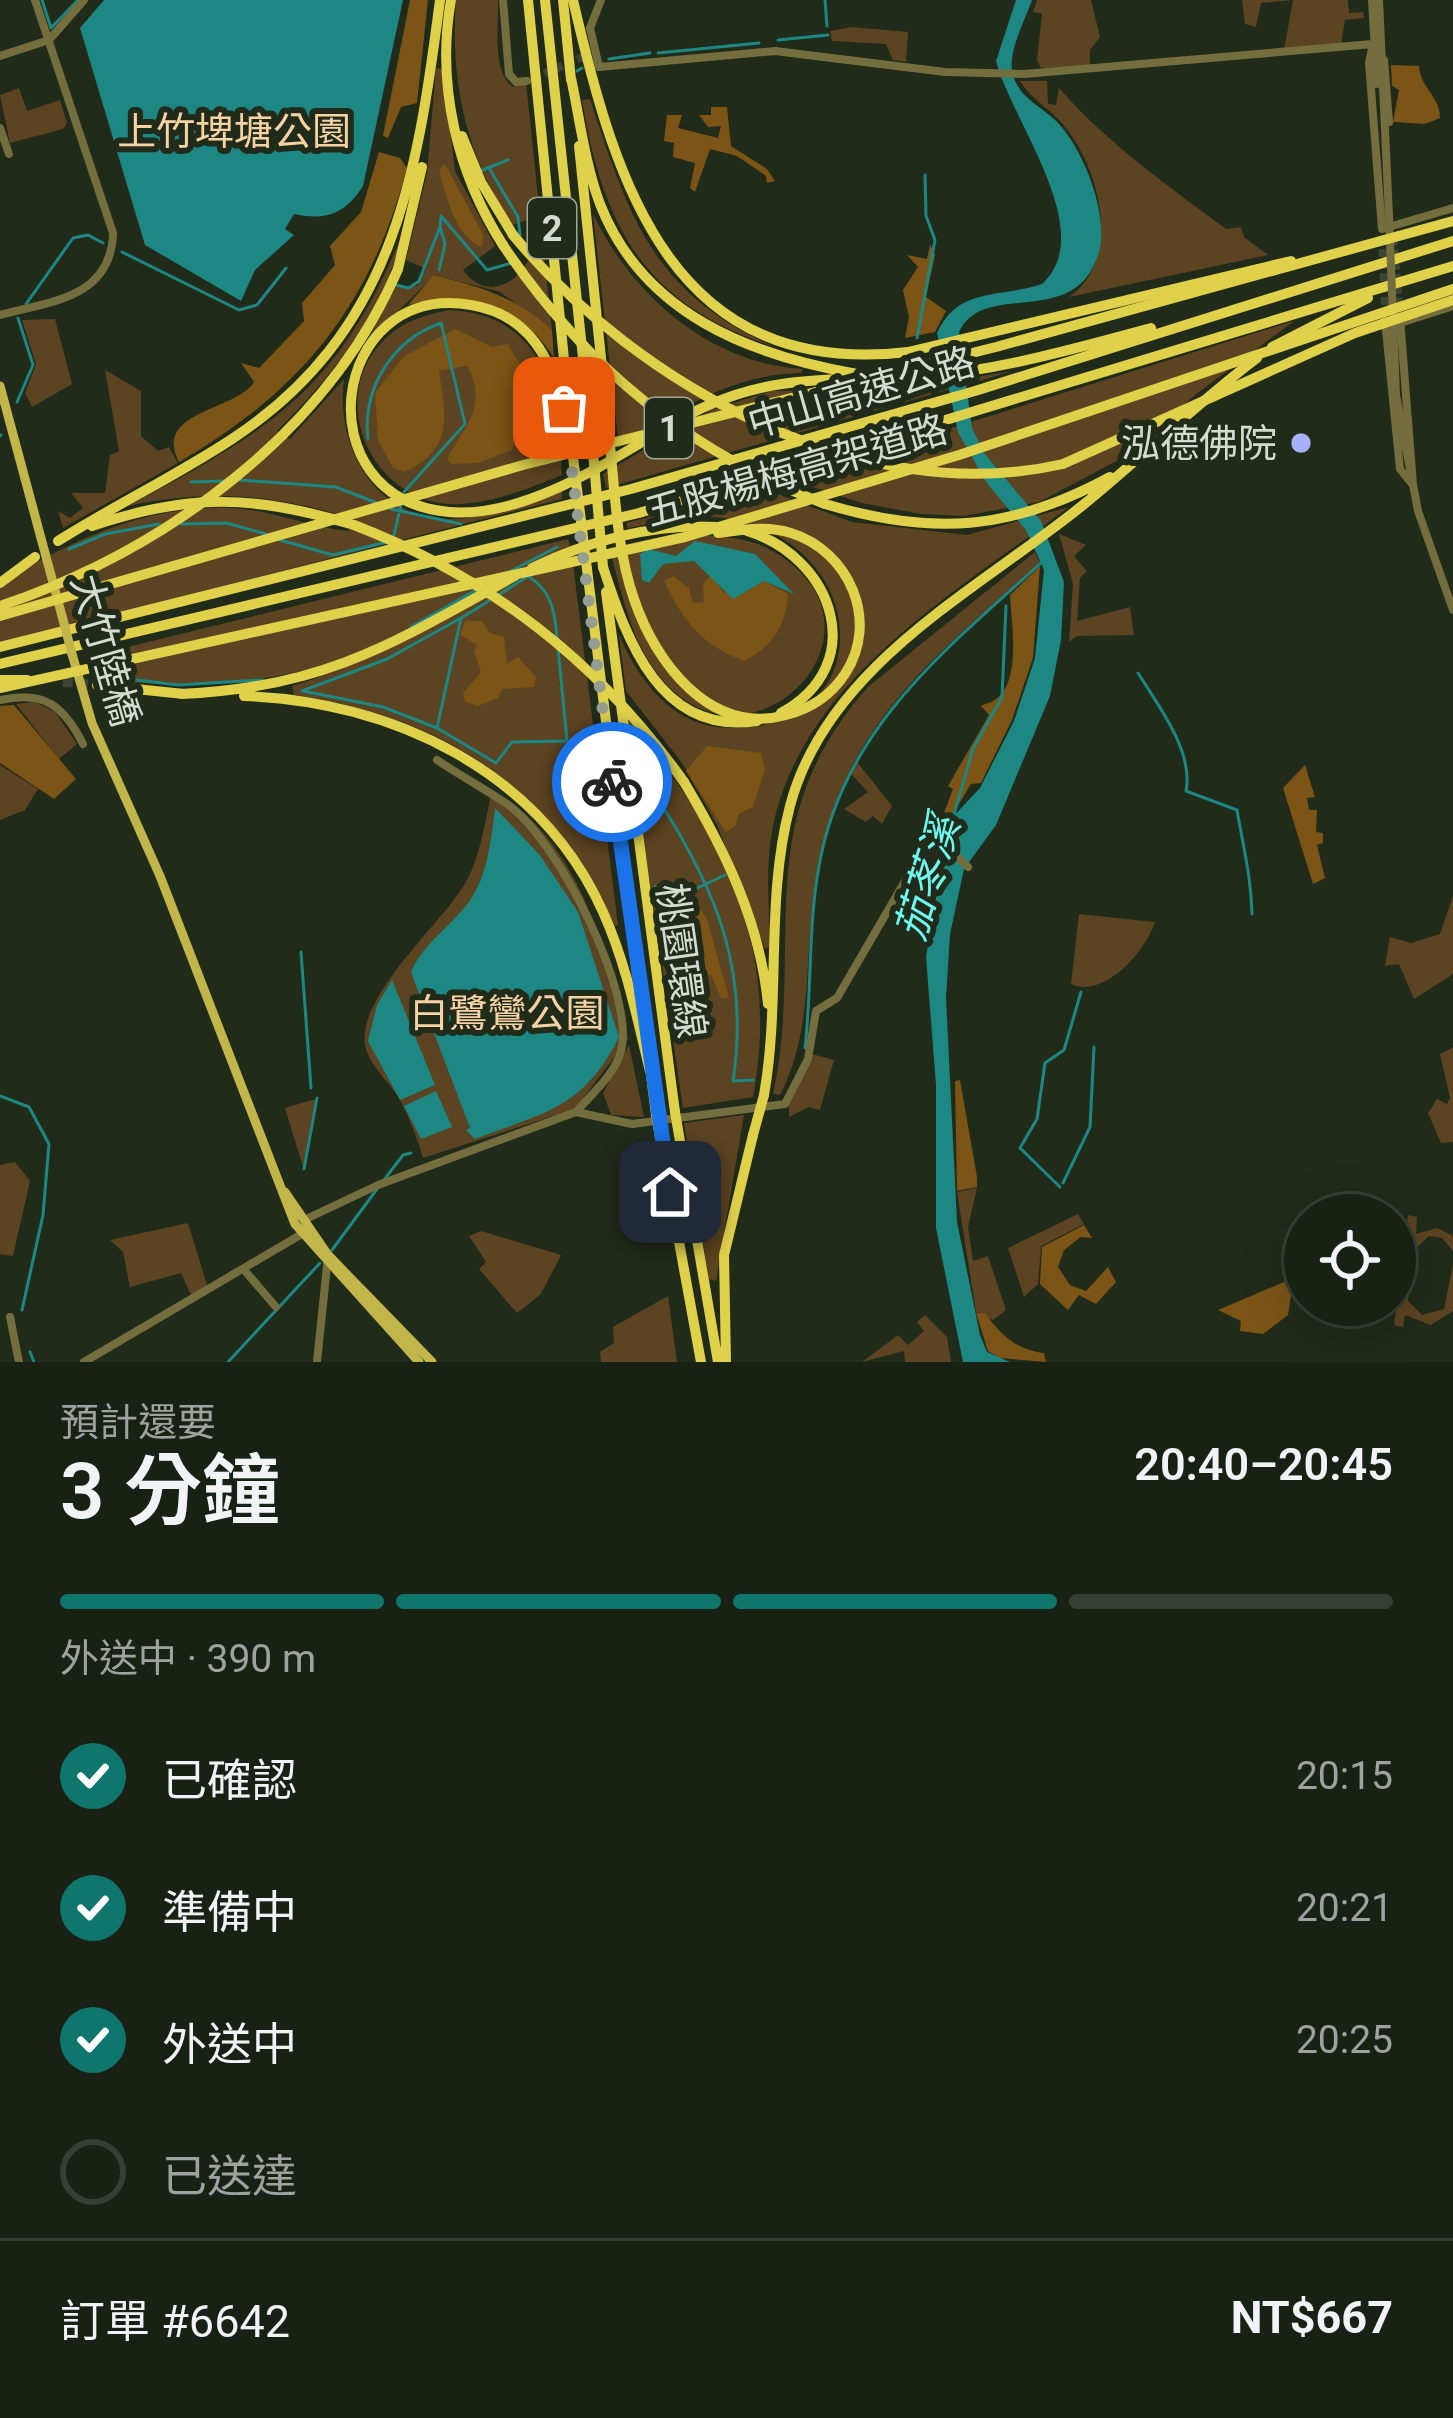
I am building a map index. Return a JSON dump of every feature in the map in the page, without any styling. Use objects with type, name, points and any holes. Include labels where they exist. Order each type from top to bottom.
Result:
[{"type":"highway","points":[[0,606],[92,568],[173,520],[256,458],[341,373],[398,269],[416,209],[440,0]]},
{"type":"highway","points":[[451,0],[451,98],[466,175],[503,245],[546,308],[611,378],[713,450],[825,504],[932,527],[1004,519],[1056,505],[1137,461]]},
{"type":"highway","name":"2","points":[[528,0],[572,441]]},
{"type":"highway","name":"2","points":[[545,0],[603,566]]},
{"type":"highway","points":[[563,0],[623,555],[648,634],[680,681],[726,712],[775,718],[820,701],[846,673],[858,637],[858,606],[839,564],[816,544],[773,529],[685,537]]},
{"type":"highway","points":[[573,0],[595,88],[640,218],[667,261],[709,304],[741,325],[812,351],[881,355],[923,349],[1341,250]]},
{"type":"highway","points":[[571,78],[600,205],[626,254],[659,292],[712,330],[771,354],[902,379]]},
{"type":"highway","points":[[451,98],[468,154],[513,235],[578,304],[644,355],[700,389],[794,435],[869,462],[964,476],[1063,464],[1124,441],[1355,332],[1453,303]]},
{"type":"highway","points":[[58,541],[236,437],[287,397],[335,346],[394,237],[425,116]]},
{"type":"highway","name":"五股楊梅高架道路","points":[[0,616],[524,465],[996,347],[1453,221]]},
{"type":"highway","name":"中山高速公路","points":[[0,647],[613,494],[975,391],[1453,241]]},
{"type":"highway","name":"中山高速公路","points":[[0,664],[639,513],[1453,266]]},
{"type":"highway","points":[[572,441],[545,352],[521,326],[485,308],[434,304],[391,322],[364,354],[350,395],[358,450],[384,486],[426,506],[469,512],[551,488],[733,393],[791,380],[902,379],[1059,355],[1345,274]]},
{"type":"highway","points":[[722,1362],[724,1255],[764,1095],[771,1038],[776,866],[806,761],[837,710],[862,682],[1137,461],[1255,359],[1316,322],[1409,280]]},
{"type":"highway","name":"五股楊梅高架道路","points":[[0,684],[685,537],[959,455],[1453,289]]},
{"type":"highway","name":"桃園環線","points":[[572,441],[656,1114],[701,1362]]},
{"type":"highway","points":[[72,532],[134,512],[206,498],[264,502],[354,525],[459,573],[534,621],[603,681],[684,782],[722,848],[749,913],[764,975],[771,1038]]},
{"type":"highway","points":[[181,694],[274,686],[315,676],[405,639],[555,557],[681,526],[739,528],[778,543],[807,564],[820,581],[831,623],[832,645],[819,678],[806,695],[775,717],[733,723],[686,709],[651,678],[632,648],[603,566]]},
{"type":"highway","points":[[0,583],[35,557]]},
{"type":"highway","name":"桃園環線","points":[[603,566],[627,781],[675,1112],[722,1362]]},
{"type":"highway","points":[[0,684],[64,682]]},
{"type":"highway","points":[[97,686],[292,698],[372,714],[441,743],[485,772],[548,829],[591,888],[617,947],[650,1071]]},
{"type":"main road","name":"大竹陸橋","points":[[0,386],[92,723],[289,1195]]},
{"type":"main road","points":[[305,1229],[289,1195],[284,1202],[327,1259],[419,1362]]},
{"type":"main road","points":[[327,1259],[432,1362]]},
{"type":"street","points":[[0,315],[84,289],[98,280],[112,254],[113,233],[34,0]]},
{"type":"street","points":[[0,56],[49,40],[83,0]]},
{"type":"street","points":[[503,0],[509,74],[516,82],[526,81]]},
{"type":"street","points":[[601,0],[590,28],[599,67],[775,51],[1024,74],[1373,44]]},
{"type":"street","points":[[1375,0],[1373,44],[1387,181]]},
{"type":"street","points":[[1375,0],[1396,395],[1412,485],[1453,610]]},
{"type":"street","points":[[1373,44],[1387,67],[1388,224]]},
{"type":"street","points":[[1373,44],[1369,63],[1388,224]]},
{"type":"street","points":[[0,128],[9,154]]},
{"type":"street","points":[[1388,224],[1453,208]]},
{"type":"street","points":[[1399,302],[1415,463],[1412,485]]},
{"type":"street","points":[[1385,327],[1453,303]]},
{"type":"street","points":[[1385,307],[1400,469],[1412,485]]},
{"type":"street","points":[[0,700],[38,695],[56,703],[83,744]]},
{"type":"street","points":[[84,1362],[245,1271],[378,1185],[576,1112],[615,1066],[622,1048],[605,956],[571,885],[534,830],[504,801],[436,760]]},
{"type":"street","points":[[576,1112],[632,1124],[785,1103],[808,1059],[817,1010],[837,998],[932,833],[968,867]]},
{"type":"street","points":[[317,1362],[327,1259]]},
{"type":"street","points":[[245,1271],[276,1307]]},
{"type":"street","points":[[10,1317],[19,1362]]},
{"type":"green space","points":[[456,0],[498,0],[502,70],[513,87],[526,83],[552,330],[500,292],[435,275],[367,342],[396,287],[417,286],[426,269],[406,260],[427,173],[436,68],[443,69],[455,171],[495,246],[463,270],[489,287],[503,285],[525,266],[532,251],[533,218],[512,225],[472,145],[459,89]]},
{"type":"green space","points":[[1037,0],[1091,0],[1100,37],[1090,50],[1090,66],[1041,68],[1037,60],[1042,14],[1033,12]]},
{"type":"green space","points":[[1242,0],[1293,0],[1261,3],[1256,27],[1245,24]]},
{"type":"green space","points":[[1293,0],[1348,0],[1349,13],[1363,12],[1364,18],[1345,20],[1341,44],[1284,50]]},
{"type":"green space","points":[[852,27],[908,32],[906,62],[893,60],[886,44],[832,41],[830,31]]},
{"type":"green space","points":[[1020,81],[1047,81],[1048,104],[1056,105],[1059,88],[1138,163],[1226,229],[1241,227],[1244,237],[1268,255],[1069,297],[1086,280],[1096,259],[1101,236],[1095,185],[1073,138]]},
{"type":"green space","points":[[19,88],[27,111],[60,100],[67,123],[63,129],[10,143],[0,95]]},
{"type":"green space","points":[[590,99],[618,180],[651,247],[700,302],[775,347],[693,309],[638,256],[603,187],[582,100]]},
{"type":"green space","points":[[593,214],[629,272],[678,320],[736,354],[803,369],[801,373],[728,387],[619,447]]},
{"type":"green space","points":[[403,232],[370,315],[318,387],[277,431],[290,439],[344,379],[346,430],[354,454],[366,476],[403,508],[427,517],[454,519],[495,512],[562,490],[562,499],[0,643],[0,584],[81,540],[138,519],[229,508],[348,531],[355,520],[270,500],[186,497],[128,506],[222,453],[296,399],[354,330]]},
{"type":"green space","points":[[448,310],[480,315],[506,326],[540,363],[556,415],[562,475],[496,498],[443,504],[404,489],[371,454],[358,409],[359,385],[367,363],[396,329]]},
{"type":"green space","points":[[55,319],[72,384],[32,407],[25,393],[36,364],[22,320]]},
{"type":"green space","points":[[1294,321],[1195,395],[1126,456],[1039,502],[964,516],[921,514],[862,503],[788,479]]},
{"type":"green space","points":[[105,370],[141,391],[141,436],[158,451],[169,447],[178,463],[63,528],[58,511],[70,518],[83,508],[71,493],[105,493],[110,455],[119,451]]},
{"type":"green space","points":[[1013,371],[606,488],[603,474],[711,410],[771,391],[902,389]]},
{"type":"green space","points":[[761,488],[852,522],[967,535],[1069,507],[891,642],[817,726],[790,773],[773,826],[768,871],[770,946],[765,949],[717,825],[682,763],[626,691],[619,635],[637,669],[661,699],[710,726],[731,728],[780,720],[815,699],[835,668],[840,632],[832,596],[810,562],[775,535],[728,519],[690,518],[628,528],[626,523]]},
{"type":"green space","points":[[678,533],[757,544],[809,581],[824,619],[819,656],[797,688],[764,709],[725,715],[685,700],[641,647],[609,548]]},
{"type":"green space","points":[[1059,534],[1086,545],[1074,556],[1087,571],[1080,578],[1077,621],[1130,607],[1134,635],[1077,636],[1069,642],[1073,584]]},
{"type":"green space","points":[[568,539],[570,546],[408,634],[293,673],[214,684],[134,682],[93,677],[87,657]]},
{"type":"green space","points":[[1035,552],[1040,563],[958,636],[890,708],[862,748],[840,792],[823,842],[813,900],[798,1048],[780,1095],[773,1094],[782,1038],[793,835],[806,787],[830,737],[868,687]]},
{"type":"green space","points":[[572,556],[615,926],[555,830],[491,770],[430,734],[364,710],[294,695],[292,686],[401,642]]},
{"type":"green space","points":[[35,702],[55,712],[77,744],[59,759],[16,704]]},
{"type":"green space","points":[[625,714],[689,801],[736,891],[759,988],[760,1041],[753,1097],[683,1108]]},
{"type":"green space","points":[[857,762],[892,806],[882,824],[873,816],[866,822],[844,809],[868,792],[851,774]]},
{"type":"green space","points":[[0,765],[38,789],[25,810],[0,820]]},
{"type":"green space","name":"白鷺鸞公園","points":[[492,791],[546,836],[567,866],[599,935],[628,1039],[575,1109],[423,1158],[399,1098],[367,1052],[365,1032],[385,986],[467,880]]},
{"type":"green space","points":[[1453,896],[1453,974],[1414,999],[1399,964],[1385,966],[1390,937],[1411,943],[1440,934]]},
{"type":"green space","points":[[1079,914],[1155,922],[1122,970],[1084,987],[1071,984]]},
{"type":"green space","points":[[629,1045],[644,1117],[611,1115],[603,1093]]},
{"type":"green space","points":[[1453,1047],[1453,1142],[1441,1143],[1428,1113],[1437,1099],[1447,1104],[1450,1098],[1440,1054]]},
{"type":"green space","points":[[812,1054],[834,1060],[820,1110],[809,1107],[789,1117],[789,1101]]},
{"type":"green space","points":[[316,1099],[303,1167],[285,1108]]},
{"type":"green space","points":[[744,1115],[716,1281],[709,1279],[684,1123]]},
{"type":"green space","points":[[15,1162],[30,1181],[13,1256],[0,1254],[0,1165]]},
{"type":"green space","points":[[977,1188],[968,1227],[973,1261],[988,1256],[1006,1310],[993,1320],[976,1312],[957,1192]]},
{"type":"green space","points":[[1078,1214],[1084,1224],[1041,1246],[1038,1284],[1024,1297],[1008,1248]]},
{"type":"green space","points":[[188,1223],[208,1288],[192,1297],[181,1273],[130,1287],[123,1252],[110,1240]]},
{"type":"green space","points":[[1437,1228],[1453,1236],[1453,1251],[1442,1238],[1429,1236],[1416,1248],[1416,1234]]},
{"type":"green space","points":[[481,1231],[561,1255],[541,1294],[517,1313],[479,1269],[486,1262],[469,1236]]},
{"type":"green space","points":[[1453,1264],[1453,1311],[1431,1325],[1416,1319],[1416,1309],[1422,1315],[1444,1309]]},
{"type":"green space","points":[[668,1296],[677,1362],[601,1362],[600,1352],[614,1343],[613,1327]]},
{"type":"green space","points":[[925,1315],[947,1337],[951,1362],[905,1362],[904,1351],[862,1362],[898,1335],[908,1345],[924,1331],[917,1322]]},
{"type":"shaded area","points":[[410,0],[428,0],[417,103],[401,107],[388,138],[383,136]]},
{"type":"shaded area","points":[[1391,65],[1419,66],[1440,118],[1425,124],[1393,122],[1399,90],[1392,86]]},
{"type":"shaded area","points":[[711,107],[727,107],[731,146],[767,169],[775,181],[767,183],[766,176],[737,156],[710,149],[695,192],[690,188],[695,163],[673,157],[674,143],[664,141],[667,115],[682,115],[678,128],[718,138],[721,126],[708,127],[699,115],[711,115]]},
{"type":"shaded area","points":[[379,152],[400,158],[407,168],[392,217],[351,303],[296,374],[262,405],[179,462],[174,445],[177,432],[186,422],[245,392],[254,382],[241,363],[259,368],[304,321],[302,303],[335,265],[330,246],[361,212]]},
{"type":"shaded area","points":[[445,164],[484,236],[482,247],[465,234],[453,214],[439,170]]},
{"type":"shaded area","points":[[930,244],[935,255],[926,297],[946,311],[935,332],[905,338],[909,317],[903,290],[918,267],[907,255],[927,259]]},
{"type":"shaded area","points":[[434,275],[482,289],[525,309],[552,330],[554,358],[525,325],[490,305],[451,299],[408,305]]},
{"type":"shaded area","points":[[455,329],[492,347],[508,344],[531,384],[520,408],[512,450],[478,463],[451,464],[447,459],[475,404],[467,366],[439,371],[443,430],[432,453],[405,472],[393,468],[378,440],[375,393],[403,357]]},
{"type":"shaded area","points":[[1040,566],[1033,658],[1012,720],[981,783],[971,784],[951,817],[941,821],[953,789],[948,786],[989,715],[981,706],[996,699],[1009,678],[1013,650],[1010,595]]},
{"type":"shaded area","points":[[711,575],[724,593],[744,593],[764,581],[788,594],[776,634],[744,661],[695,630],[664,581],[673,576],[689,588],[693,603],[704,602],[703,584]]},
{"type":"shaded area","points":[[465,621],[482,621],[490,633],[504,637],[507,664],[518,657],[536,677],[534,687],[502,689],[498,698],[478,706],[465,702],[463,693],[481,672],[474,652],[477,645],[460,635]]},
{"type":"shaded area","points":[[14,705],[76,779],[54,799],[0,763],[0,706]]},
{"type":"shaded area","points":[[707,746],[761,753],[765,769],[753,807],[738,814],[736,825],[726,832],[686,771]]},
{"type":"shaded area","points":[[1305,765],[1315,797],[1307,798],[1309,810],[1317,810],[1316,832],[1323,833],[1323,843],[1317,845],[1325,878],[1313,884],[1283,788]]},
{"type":"shaded area","points":[[694,900],[707,919],[729,998],[721,998],[711,975],[691,977],[678,987],[676,980],[696,948],[689,903]]},
{"type":"shaded area","points":[[960,1080],[977,1187],[957,1191],[955,1081]]},
{"type":"shaded area","points":[[1084,1225],[1092,1238],[1081,1237],[1064,1250],[1058,1267],[1070,1285],[1086,1291],[1108,1267],[1116,1282],[1096,1304],[1079,1295],[1068,1310],[1040,1284],[1042,1247]]},
{"type":"shaded area","points":[[1284,1282],[1284,1318],[1263,1334],[1240,1331],[1241,1321],[1218,1310]]},
{"type":"shaded area","points":[[976,1313],[986,1314],[1017,1345],[1044,1353],[1046,1362],[1000,1358],[988,1351]]},
{"type":"water","name":"上竹埤塘公園","points":[[104,0],[403,0],[363,186],[334,213],[294,214],[285,229],[294,235],[255,270],[241,301],[145,245],[80,28]]},
{"type":"water","points":[[1016,0],[1032,0],[1013,53],[1015,80],[1024,95],[1059,124],[1077,150],[1097,202],[1101,237],[1087,276],[1071,291],[988,308],[971,316],[959,332],[972,428],[984,453],[1041,521],[1064,582],[1061,640],[1050,696],[996,825],[964,869],[950,934],[946,998],[957,1222],[980,1335],[987,1352],[1010,1362],[963,1362],[936,1228],[936,1085],[926,957],[948,822],[980,788],[1014,721],[1035,658],[1044,570],[1026,530],[986,482],[958,432],[937,333],[957,307],[982,296],[1042,284],[1057,262],[1061,236],[1057,207],[996,61]]},
{"type":"water","points":[[695,541],[755,554],[794,594],[764,581],[733,599],[694,561],[663,564],[649,583],[642,580],[640,554],[649,549],[676,556]]},
{"type":"water","name":"白鷺鸞公園","points":[[495,808],[539,854],[578,912],[619,1037],[576,1094],[542,1114],[475,1139],[466,1130],[470,1128],[411,972],[472,897],[487,860]]},
{"type":"water","points":[[392,980],[435,1085],[400,1100],[368,1041],[377,1005]]},
{"type":"water","points":[[436,1091],[452,1127],[421,1139],[404,1106]]},
{"type":"waterway","points":[[42,0],[51,28],[78,0]]},
{"type":"waterway","points":[[825,0],[827,26]]},
{"type":"waterway","points":[[778,40],[828,35]]},
{"type":"waterway","points":[[658,53],[759,43]]},
{"type":"waterway","points":[[609,59],[650,53]]},
{"type":"waterway","points":[[577,71],[582,68]]},
{"type":"waterway","points":[[480,171],[508,160]]},
{"type":"waterway","points":[[489,168],[518,217],[520,235]]},
{"type":"waterway","points":[[917,338],[935,240],[926,216],[925,175]]},
{"type":"waterway","points":[[440,227],[441,216],[487,270],[512,263]]},
{"type":"waterway","points":[[396,285],[409,288],[419,281],[440,227],[445,244],[439,270]]},
{"type":"waterway","points":[[26,304],[73,238],[88,235],[103,243]]},
{"type":"waterway","points":[[122,252],[239,310],[257,305],[286,268]]},
{"type":"waterway","points":[[17,402],[33,365],[18,318]]},
{"type":"waterway","points":[[368,439],[370,402],[384,369],[408,341],[441,323],[465,424],[404,492]]},
{"type":"waterway","points":[[240,480],[336,487],[377,503]]},
{"type":"waterway","points":[[191,482],[225,481]]},
{"type":"waterway","points":[[394,535],[401,505]]},
{"type":"waterway","points":[[391,509],[461,524]]},
{"type":"waterway","points":[[181,524],[226,523],[266,534]]},
{"type":"waterway","points":[[69,549],[105,534],[159,524]]},
{"type":"waterway","points":[[280,540],[333,555],[387,542]]},
{"type":"waterway","points":[[511,571],[557,547]]},
{"type":"waterway","points":[[805,1048],[819,866],[831,817],[850,773],[874,733],[934,661],[1041,563]]},
{"type":"waterway","points":[[497,596],[528,576],[551,603],[557,639]]},
{"type":"waterway","points":[[411,627],[476,590]]},
{"type":"waterway","points":[[461,618],[489,601]]},
{"type":"waterway","name":"茄苳溪","points":[[953,818],[973,749],[1002,697],[1006,606]]},
{"type":"waterway","points":[[302,691],[387,659],[461,618],[437,728],[496,763],[512,742],[567,741],[558,648]]},
{"type":"waterway","points":[[1138,673],[1180,745],[1186,791],[1237,810],[1252,914]]},
{"type":"waterway","points":[[96,675],[178,685],[262,680]]},
{"type":"waterway","points":[[303,691],[383,707],[437,728]]},
{"type":"waterway","points":[[656,796],[696,864],[723,931],[737,1003],[733,1081],[753,1080]]},
{"type":"waterway","points":[[655,887],[691,891],[725,875]]},
{"type":"waterway","points":[[301,952],[311,1088]]},
{"type":"waterway","points":[[1060,1187],[1020,1148],[1037,1119],[1045,1063],[1064,1050],[1081,992]]},
{"type":"waterway","points":[[1063,1183],[1090,1127],[1094,1047]]},
{"type":"waterway","points":[[0,1096],[29,1107],[49,1144],[43,1215],[22,1310]]},
{"type":"waterway","points":[[304,1169],[317,1098]]},
{"type":"waterway","points":[[384,1180],[403,1155],[411,1153]]},
{"type":"waterway","points":[[332,1250],[377,1189]]},
{"type":"waterway","points":[[228,1362],[320,1263]]},
{"type":"waterway","points":[[30,1352],[34,1362]]},
{"type":"tunnel","points":[[533,78],[586,56]]},
{"type":"tunnel","points":[[1382,237],[1385,307]]},
{"type":"tunnel","points":[[1393,238],[1399,302]]},
{"type":"tunnel","points":[[63,682],[97,685]]},
{"type":"way so far","points":[[564,408],[572,441],[612,782]]},
{"type":"place","name":"泓德佛院","points":[[1301,443]]},
{"type":"route","points":[[612,782],[670,1192]]}]
